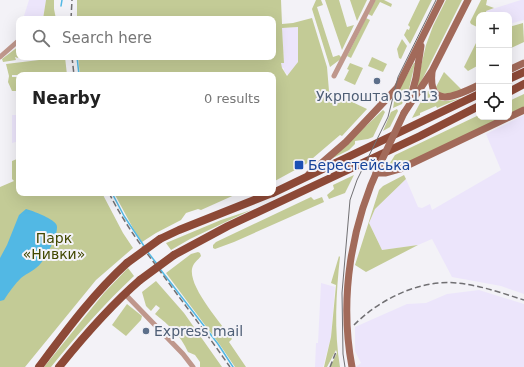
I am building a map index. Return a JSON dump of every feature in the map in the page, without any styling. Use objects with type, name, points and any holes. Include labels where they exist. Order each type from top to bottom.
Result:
[{"type":"main road","points":[[302,179],[346,142],[392,95],[400,83],[441,0]]},
{"type":"main road","points":[[352,367],[349,351],[346,294],[350,262],[356,233],[371,185],[406,110],[432,71],[468,0]]},
{"type":"main road","points":[[406,110],[416,78],[423,38]]},
{"type":"main road","points":[[512,69],[524,63]]},
{"type":"main road","points":[[432,71],[432,88],[436,94],[441,97],[452,97],[476,86]]},
{"type":"main road","points":[[512,78],[524,72]]},
{"type":"main road","points":[[512,90],[524,84]]},
{"type":"main road","points":[[276,192],[476,95]]},
{"type":"main road","points":[[59,367],[96,323],[124,293],[174,254],[228,226],[420,136],[476,108]]},
{"type":"main road","points":[[376,173],[386,173],[400,169],[524,110]]},
{"type":"main road","points":[[39,367],[92,299],[127,263],[160,239],[265,196]]},
{"type":"street","points":[[334,76],[373,0]]},
{"type":"street","points":[[0,58],[16,44]]},
{"type":"street","points":[[124,293],[183,354],[193,367]]},
{"type":"shaded area","points":[[29,0],[46,0],[43,16],[24,16]]},
{"type":"shaded area","points":[[524,0],[524,20],[512,23],[512,12],[486,11]]},
{"type":"shaded area","points":[[298,27],[298,62],[294,70],[288,75],[284,71],[284,68],[282,68],[281,63],[284,62],[282,28]]},
{"type":"shaded area","points":[[12,115],[16,115],[16,142],[12,143]]},
{"type":"shaded area","points":[[524,115],[524,294],[501,286],[452,277],[432,239],[418,245],[382,250],[369,223],[375,209],[406,179],[418,207],[422,208],[430,204],[432,210],[501,170],[486,134]]},
{"type":"shaded area","points":[[321,283],[335,287],[331,337],[323,367],[315,367],[316,343],[318,343]]},
{"type":"shaded area","points":[[479,290],[524,304],[524,367],[356,367],[361,363],[355,351],[355,327],[407,304],[426,303],[447,294]]},
{"type":"green space","points":[[46,0],[54,0],[55,16],[43,16]]},
{"type":"green space","points":[[77,0],[281,0],[282,24],[312,18],[327,67],[329,91],[367,109],[342,136],[340,135],[306,164],[276,180],[276,72],[80,72],[78,60],[276,60],[276,16],[77,16]],"holes":[[[298,27],[298,62],[287,76],[281,63],[284,63],[282,28]]]},
{"type":"green space","points":[[316,0],[321,0],[323,5],[317,7],[333,57],[339,55],[342,58],[330,67],[312,9]]},
{"type":"green space","points":[[325,0],[339,0],[347,27],[354,25],[342,50]]},
{"type":"green space","points":[[350,0],[367,0],[357,21]]},
{"type":"green space","points":[[375,0],[384,0],[392,4],[391,7],[380,2],[372,16],[368,14]]},
{"type":"green space","points":[[420,0],[432,0],[410,44],[404,35],[407,29],[409,30],[410,27],[408,25]]},
{"type":"green space","points":[[446,0],[462,0],[414,96],[426,45],[433,26]]},
{"type":"green space","points":[[481,0],[487,0],[486,5],[494,8],[486,12],[476,12],[476,26],[470,22]]},
{"type":"green space","points":[[366,18],[370,20],[351,58],[347,56]]},
{"type":"green space","points":[[523,23],[524,42],[512,48],[512,26]]},
{"type":"green space","points":[[402,39],[407,46],[401,59],[399,58],[397,49]]},
{"type":"green space","points":[[476,43],[476,67],[468,71],[464,67]]},
{"type":"green space","points":[[16,48],[16,60],[3,62],[2,59]]},
{"type":"green space","points":[[372,57],[387,64],[383,72],[368,66]]},
{"type":"green space","points":[[39,60],[65,60],[67,72],[16,72],[16,75],[12,75],[12,77],[16,77],[16,91],[12,91],[8,82],[9,76],[6,64]]},
{"type":"green space","points":[[350,63],[363,68],[355,85],[344,80],[349,70],[347,69]]},
{"type":"green space","points":[[414,63],[409,89],[402,104],[393,108],[395,96]]},
{"type":"green space","points":[[444,72],[462,90],[451,95],[440,93],[436,87]]},
{"type":"green space","points":[[429,91],[440,100],[444,101],[461,98],[437,108],[436,106],[412,118],[426,92]]},
{"type":"green space","points":[[524,94],[524,107],[512,113],[512,100]]},
{"type":"green space","points":[[397,109],[398,111],[390,127],[383,131],[391,112]]},
{"type":"green space","points":[[383,110],[385,112],[373,137],[355,141],[355,144],[349,150],[331,159]]},
{"type":"green space","points":[[476,116],[476,120],[497,120],[397,168],[391,166],[390,163],[395,155]]},
{"type":"green space","name":"Парк «Нивки»","points":[[16,159],[16,196],[104,196],[123,233],[133,248],[96,280],[25,367],[0,367],[0,187],[14,181],[12,179],[12,161]]},
{"type":"green space","points":[[354,175],[345,193],[329,199],[327,195],[334,189],[333,185]]},
{"type":"green space","points":[[404,175],[406,179],[375,209],[369,223],[382,250],[418,245],[366,272],[355,265],[379,190],[383,186]]},
{"type":"green space","points":[[116,196],[232,196],[201,210],[198,209],[186,213],[181,220],[142,242]]},
{"type":"green space","points":[[311,197],[314,200],[322,197],[324,202],[234,242],[215,249],[213,248],[213,245],[216,242]]},
{"type":"green space","points":[[251,210],[190,239],[171,250],[166,243],[221,220]]},
{"type":"green space","points":[[198,252],[201,256],[194,263],[192,269],[192,277],[195,286],[232,339],[229,342],[246,367],[235,367],[166,273],[191,254]]},
{"type":"green space","points":[[339,256],[336,326],[340,367],[330,367],[337,353],[336,350],[327,367],[324,367],[331,337],[336,285],[331,283]]},
{"type":"green space","points":[[128,268],[134,276],[91,320],[51,367],[44,367],[104,293]]},
{"type":"green space","points":[[156,281],[184,313],[222,367],[200,367],[200,362],[195,355],[188,352],[174,331],[155,314],[160,308],[156,305],[151,311],[146,306],[142,292]]},
{"type":"green space","points":[[127,304],[142,316],[141,320],[126,336],[112,325]]},
{"type":"water","points":[[26,209],[51,219],[57,227],[55,237],[49,250],[37,268],[21,278],[4,300],[0,301],[0,258],[19,215]]},
{"type":"waterway","points":[[61,6],[62,0]]},
{"type":"waterway","points":[[77,60],[79,72]]},
{"type":"waterway","points":[[114,196],[124,216],[144,246]]},
{"type":"waterway","points":[[147,251],[157,264]]},
{"type":"waterway","points":[[160,269],[218,344],[233,367]]},
{"type":"tram line","points":[[345,367],[343,354],[342,293],[350,200],[357,180],[388,117],[398,77],[436,0]]},
{"type":"railway","points":[[71,16],[72,0]]},
{"type":"railway","points":[[72,60],[74,72]]},
{"type":"railway","points":[[111,196],[135,236],[230,367]]},
{"type":"railway","points":[[126,262],[159,238]]},
{"type":"railway","points":[[354,325],[365,315],[391,298],[405,291],[435,284],[450,283],[472,285],[524,300]]},
{"type":"railway","points":[[330,367],[336,352]]},
{"type":"place","name":"Укрпошта 03113","points":[[377,81]]},
{"type":"place","name":"Берестейська","points":[[299,165]]},
{"type":"place","name":"Express mail","points":[[146,331]]}]
